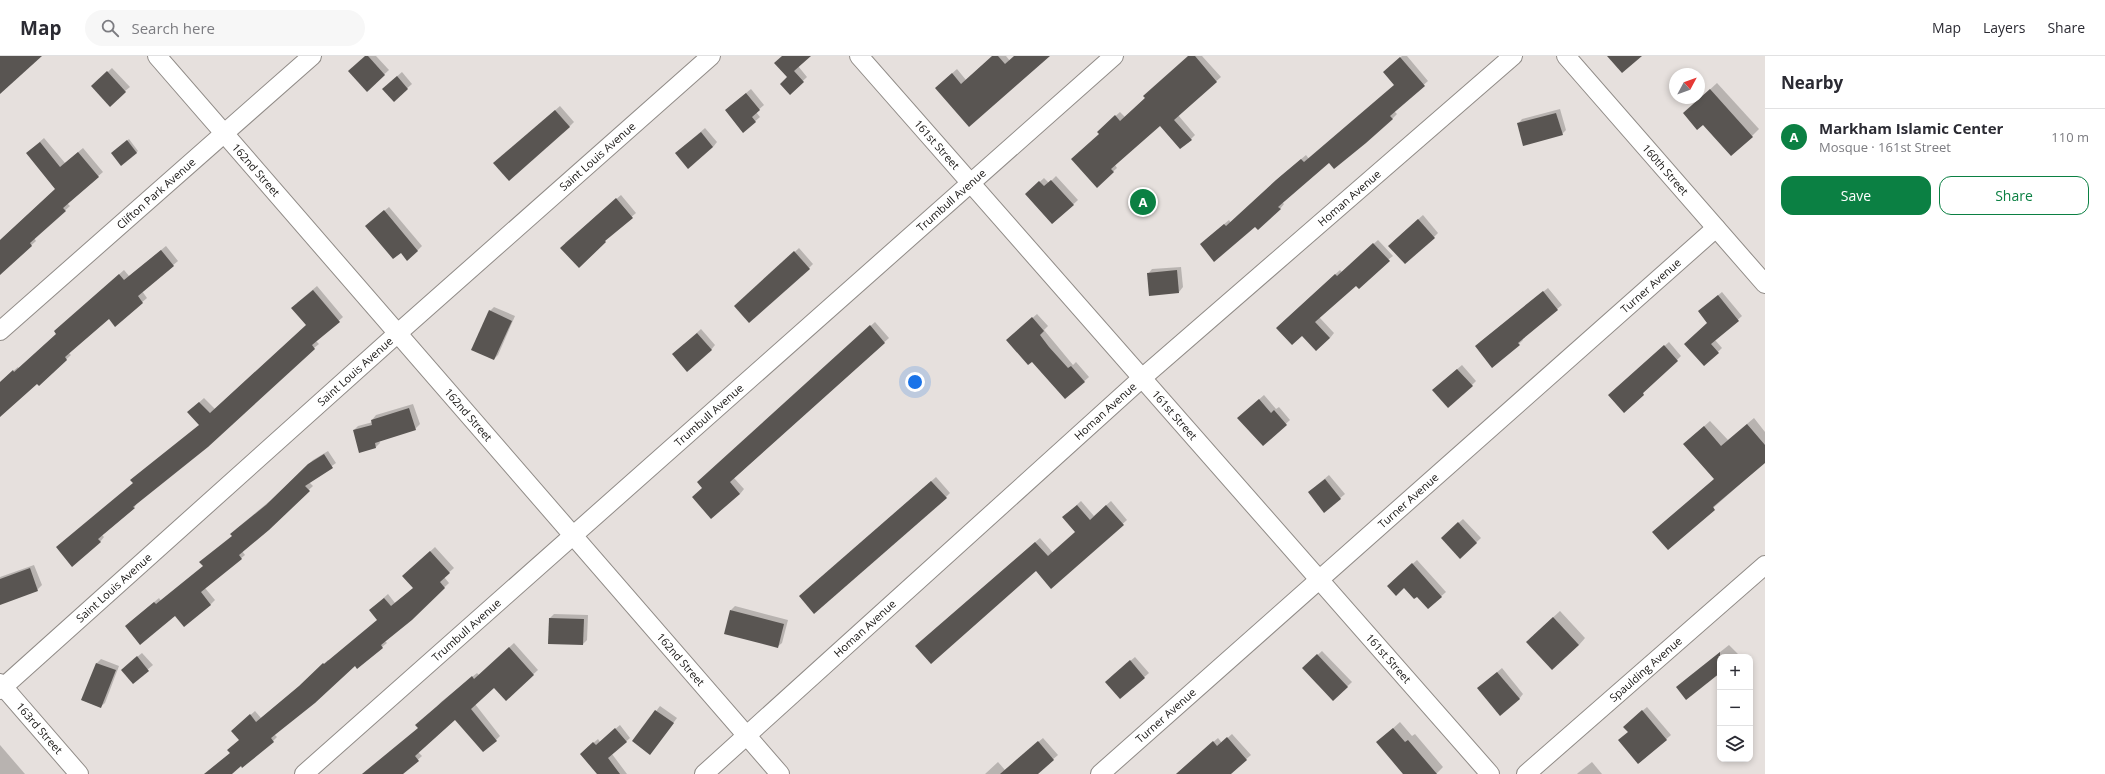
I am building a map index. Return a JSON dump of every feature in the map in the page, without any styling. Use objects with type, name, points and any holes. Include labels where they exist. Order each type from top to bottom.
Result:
[{"type":"street","name":"162nd Street","points":[[157,56],[780,774]]},
{"type":"street","name":"Clifton Park Avenue","points":[[0,331],[312,56]]},
{"type":"street","name":"Saint Louis Avenue","points":[[1,687],[711,56]]},
{"type":"street","name":"161st Street","points":[[859,56],[969,183],[1490,774]]},
{"type":"street","name":"Trumbull Avenue","points":[[304,774],[1114,56]]},
{"type":"street","name":"Homan Avenue","points":[[704,774],[1142,378],[1513,56]]},
{"type":"street","name":"160th Street","points":[[1566,56],[1765,284]]},
{"type":"street","name":"Turner Avenue","points":[[1100,774],[1716,228]]},
{"type":"street","name":"Spaulding Avenue","points":[[1526,774],[1765,565]]},
{"type":"street","name":"163rd Street","points":[[1,687],[79,774]]},
{"type":"building","points":[[0,56],[42,56],[0,94]]},
{"type":"building","points":[[365,56],[368,56],[385,75],[367,92],[348,71]]},
{"type":"building","points":[[782,56],[811,56],[794,71],[804,82],[790,95],[780,84],[787,77],[774,63]]},
{"type":"building","points":[[992,56],[998,56],[1005,64],[1014,56],[1050,56],[969,127],[935,88],[952,73],[961,84]]},
{"type":"building","points":[[1188,56],[1195,56],[1217,82],[1174,120],[1192,140],[1180,149],[1160,126],[1111,169],[1114,172],[1097,188],[1071,159],[1099,134],[1097,132],[1115,115],[1120,121],[1145,98],[1143,96]]},
{"type":"building","points":[[1607,56],[1642,56],[1622,73]]},
{"type":"building","points":[[1400,57],[1425,86],[1390,116],[1393,119],[1366,143],[1334,169],[1329,163],[1278,207],[1281,209],[1258,230],[1255,227],[1214,262],[1200,244],[1224,224],[1226,226],[1301,159],[1304,162],[1394,85],[1383,72]]},
{"type":"building","points":[[107,71],[126,92],[110,107],[91,86]]},
{"type":"building","points":[[397,76],[408,89],[394,102],[382,89]]},
{"type":"building","points":[[1710,89],[1753,137],[1731,156],[1703,125],[1697,130],[1683,113],[1693,104],[1705,104],[1705,93]]},
{"type":"building","points":[[746,93],[760,110],[752,117],[756,122],[743,133],[725,110]]},
{"type":"building","points":[[555,110],[570,127],[509,181],[493,163]]},
{"type":"building","points":[[1556,113],[1563,135],[1523,146],[1517,123]]},
{"type":"building","points":[[701,132],[713,147],[688,169],[675,153]]},
{"type":"building","points":[[127,140],[137,153],[121,166],[111,153]]},
{"type":"building","points":[[40,142],[60,167],[78,152],[99,177],[63,208],[66,211],[30,243],[32,246],[0,275],[0,240],[55,189],[26,153]]},
{"type":"building","points":[[1051,180],[1074,205],[1052,224],[1025,194],[1039,181],[1044,186]]},
{"type":"building","points":[[616,198],[633,218],[605,241],[606,242],[579,268],[560,248]]},
{"type":"building","points":[[384,210],[418,251],[407,261],[401,253],[393,259],[365,226]]},
{"type":"building","points":[[1418,219],[1435,238],[1405,264],[1388,246]]},
{"type":"building","points":[[1373,243],[1390,261],[1359,289],[1356,286],[1315,322],[1330,338],[1316,351],[1302,336],[1292,345],[1276,328],[1335,274],[1337,276]]},
{"type":"building","points":[[161,250],[174,266],[138,296],[143,303],[115,327],[109,319],[65,357],[67,360],[39,386],[37,384],[0,417],[0,382],[13,370],[14,372],[56,334],[54,331],[119,274],[124,280]]},
{"type":"building","points":[[794,251],[810,269],[749,323],[734,306]]},
{"type":"building","points":[[1177,270],[1179,293],[1149,296],[1147,273]]},
{"type":"building","points":[[313,290],[340,322],[312,345],[315,349],[208,447],[133,507],[135,508],[98,539],[101,542],[72,567],[56,547],[133,483],[130,480],[199,425],[187,412],[199,402],[210,413],[306,325],[291,308]]},
{"type":"building","points":[[1543,291],[1558,310],[1518,343],[1520,345],[1492,368],[1475,346]]},
{"type":"building","points":[[1718,295],[1739,321],[1711,344],[1719,353],[1704,366],[1684,344],[1707,323],[1698,311]]},
{"type":"building","points":[[489,310],[512,321],[494,360],[471,350]]},
{"type":"building","points":[[1032,317],[1044,331],[1040,335],[1049,347],[1068,368],[1071,366],[1085,382],[1065,399],[1032,362],[1028,365],[1006,340]]},
{"type":"building","points":[[870,325],[885,343],[730,482],[740,494],[711,519],[692,497],[702,488],[697,482]]},
{"type":"building","points":[[697,333],[712,350],[687,372],[672,354]]},
{"type":"building","points":[[1664,345],[1678,361],[1643,393],[1644,395],[1624,413],[1608,395]]},
{"type":"building","points":[[1457,369],[1473,386],[1448,408],[1432,390]]},
{"type":"building","points":[[1259,399],[1271,413],[1274,410],[1287,425],[1263,446],[1237,418]]},
{"type":"building","points":[[409,408],[416,430],[375,443],[376,448],[359,453],[353,430],[372,425],[371,420]]},
{"type":"building","points":[[1747,424],[1765,445],[1765,463],[1713,507],[1715,510],[1668,550],[1652,532],[1714,479],[1683,444],[1704,426],[1721,446]]},
{"type":"building","points":[[324,454],[333,468],[305,486],[310,491],[269,530],[239,555],[242,559],[201,592],[211,605],[184,627],[175,616],[140,645],[125,626],[154,602],[156,604],[203,566],[199,562],[232,536],[230,534],[266,505],[308,464]]},
{"type":"building","points":[[1325,479],[1341,499],[1324,513],[1308,492]]},
{"type":"building","points":[[931,481],[947,498],[814,614],[799,596]]},
{"type":"building","points":[[1077,505],[1090,520],[1106,505],[1124,525],[1051,589],[1036,571],[931,664],[915,646],[1035,542],[1048,556],[1075,532],[1062,517]]},
{"type":"building","points":[[1458,522],[1477,543],[1460,559],[1441,538]]},
{"type":"building","points":[[430,551],[450,573],[440,582],[445,588],[412,620],[381,645],[383,648],[357,669],[355,666],[315,703],[271,738],[274,742],[242,768],[241,766],[232,774],[204,774],[230,753],[227,750],[239,740],[231,731],[250,714],[256,722],[299,686],[323,663],[324,664],[377,620],[369,610],[384,598],[391,606],[413,588],[402,576]]},
{"type":"building","points":[[1412,563],[1442,597],[1428,609],[1417,597],[1414,599],[1404,588],[1396,596],[1387,586]]},
{"type":"building","points":[[30,568],[38,591],[0,605],[0,579]]},
{"type":"building","points":[[730,610],[784,624],[778,648],[724,634]]},
{"type":"building","points":[[1553,617],[1579,645],[1552,670],[1526,642]]},
{"type":"building","points":[[549,618],[584,619],[583,645],[548,644]]},
{"type":"building","points":[[509,647],[534,675],[506,701],[494,688],[471,709],[497,741],[483,752],[455,720],[415,756],[419,761],[403,774],[362,774],[418,728],[415,725],[472,676],[474,679]]},
{"type":"building","points":[[1317,654],[1348,687],[1333,701],[1302,668]]},
{"type":"building","points":[[1717,654],[1717,675],[1686,700],[1676,687]]},
{"type":"building","points":[[137,656],[149,671],[133,684],[121,670]]},
{"type":"building","points":[[1130,660],[1145,678],[1120,699],[1105,682]]},
{"type":"building","points":[[96,663],[116,670],[101,708],[81,700]]},
{"type":"building","points":[[1497,672],[1520,699],[1500,716],[1477,688]]},
{"type":"building","points":[[655,710],[674,723],[650,755],[632,741]]},
{"type":"building","points":[[1642,710],[1667,740],[1638,764],[1618,740],[1628,732],[1623,727]]},
{"type":"building","points":[[615,728],[627,742],[608,758],[620,774],[597,774],[580,754],[593,742],[596,745]]},
{"type":"building","points":[[1393,728],[1405,742],[1408,740],[1437,774],[1403,774],[1376,742]]},
{"type":"building","points":[[1227,737],[1247,760],[1231,774],[1176,774],[1213,741],[1217,746]]},
{"type":"building","points":[[1038,741],[1054,760],[1038,774],[1000,774]]},
{"type":"place","name":"Markham Islamic Center","points":[[1143,202]]}]
